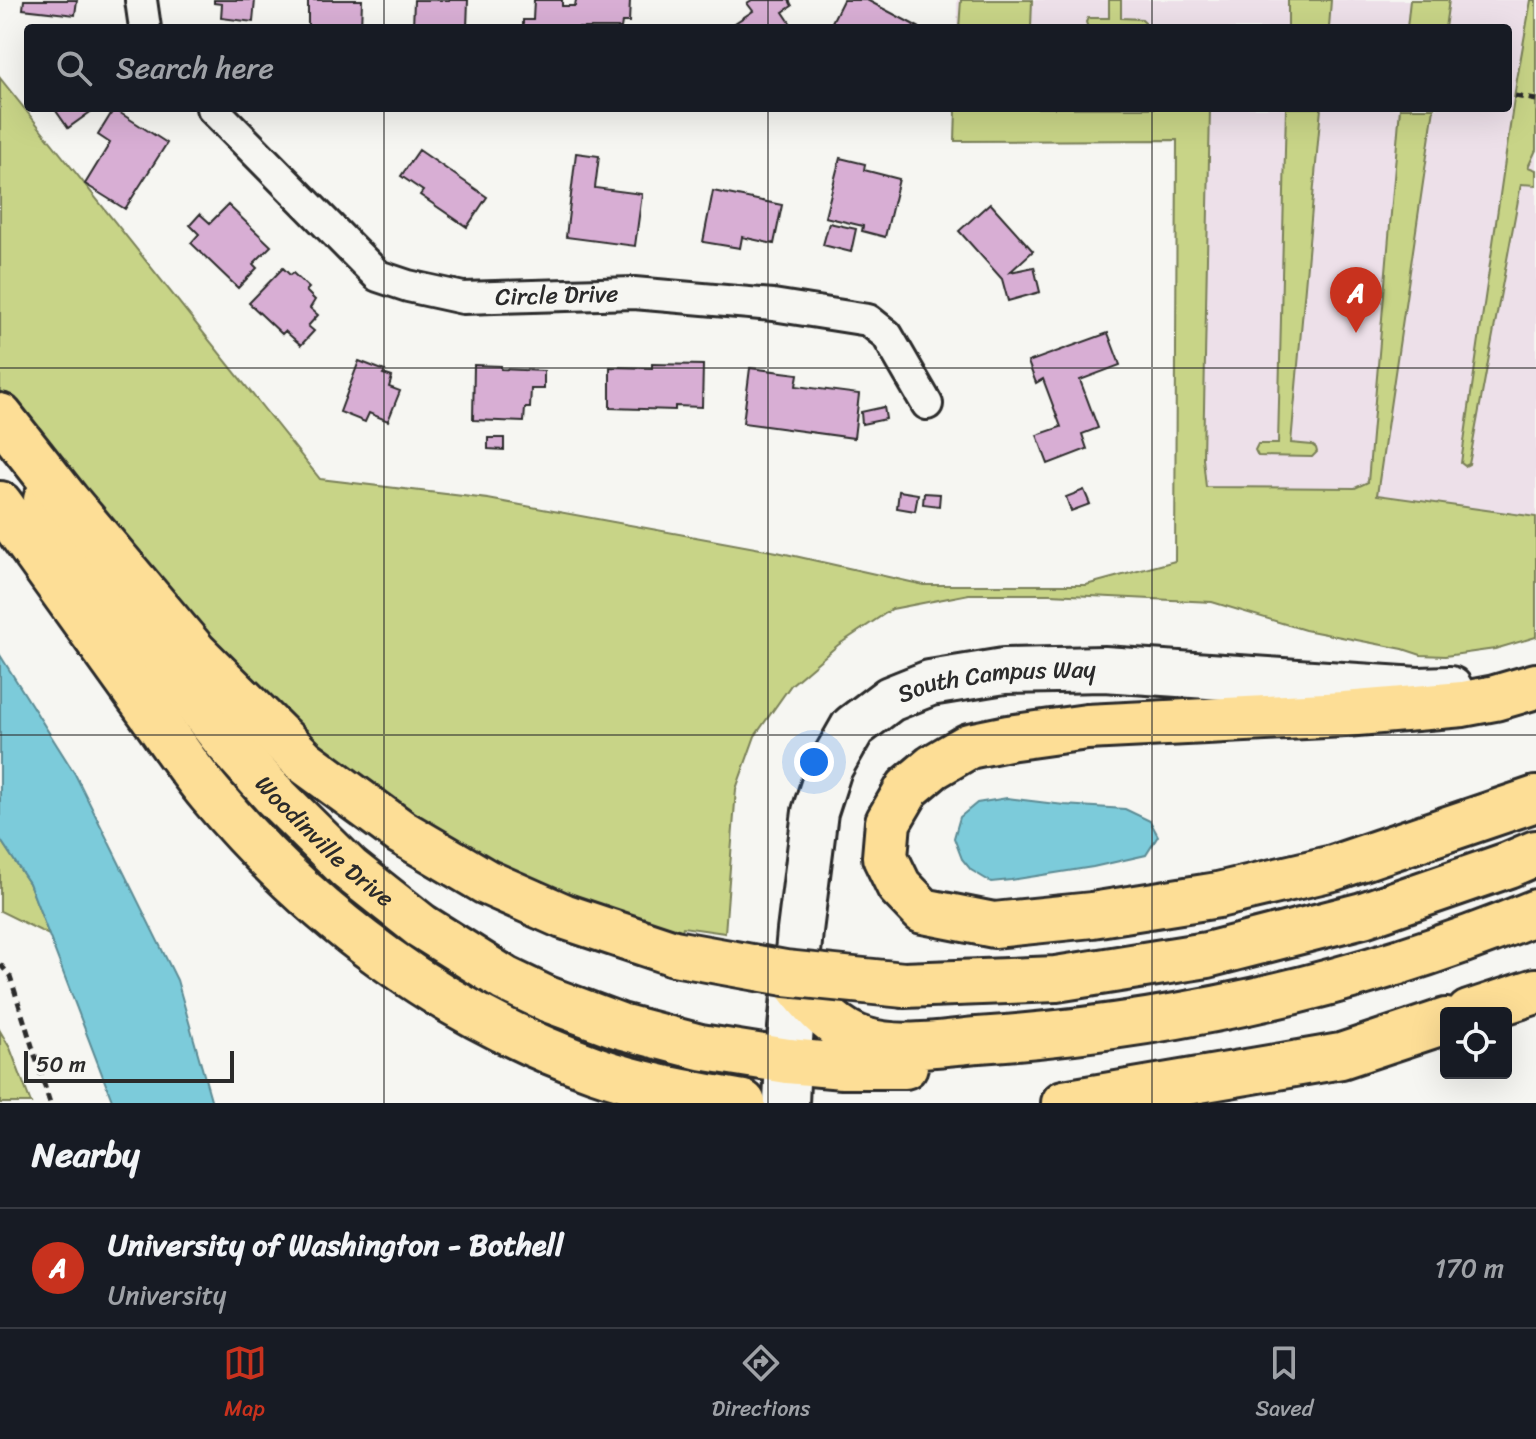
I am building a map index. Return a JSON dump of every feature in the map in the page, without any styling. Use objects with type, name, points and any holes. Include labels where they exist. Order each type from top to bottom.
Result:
[{"type":"main road","points":[[0,416],[195,653],[304,761],[401,832],[486,882],[563,916],[674,953],[785,973],[904,985],[1056,979],[1207,955],[1363,915],[1536,853]]},
{"type":"main road","name":"Woodinville Drive","points":[[0,432],[102,583],[225,740],[274,795],[349,869],[421,926],[505,979],[547,999],[620,1026],[700,1047],[787,1082],[843,1066],[945,1066],[1158,1045],[1361,997],[1474,962],[1536,937]]},
{"type":"main road","name":"Woodinville Drive","points":[[0,504],[208,793],[272,863],[323,911],[397,968],[440,996],[528,1041],[596,1069],[680,1092],[743,1103]]},
{"type":"main road","points":[[1536,686],[1463,704],[1345,714],[1087,727],[969,746],[933,767],[908,788],[888,822],[885,857],[899,886],[923,911],[994,925],[1092,915],[1218,895],[1333,868],[1536,799]]},
{"type":"main road","points":[[795,982],[806,998],[846,1033],[867,1041],[900,1046],[1030,1037],[1217,1009],[1314,986],[1405,961],[1536,912]]},
{"type":"main road","points":[[1487,1007],[1536,991]]},
{"type":"main road","points":[[1064,1103],[1341,1056],[1440,1023]]},
{"type":"street","points":[[141,0],[144,24]]},
{"type":"street","name":"Circle Drive","points":[[216,112],[378,276],[463,298],[634,293],[773,305],[868,320],[887,335],[927,404]]},
{"type":"street","name":"South Campus Way","points":[[787,1082],[815,812],[829,769],[853,727],[890,699],[930,683],[1004,671],[1118,670],[1418,690],[1488,687],[1536,679]]},
{"type":"path","points":[[1515,96],[1536,100]]},
{"type":"path","points":[[0,964],[10,976],[50,1103]]},
{"type":"shaded area","points":[[957,0],[1536,0],[1536,637],[1495,649],[1445,656],[1421,655],[1305,630],[1212,602],[1175,599],[1177,140],[955,141],[955,112],[1512,112],[1512,24],[957,24]]},
{"type":"green space","points":[[961,0],[1032,0],[1031,24],[959,24]]},
{"type":"green space","points":[[1109,0],[1121,0],[1121,18],[1142,19],[1145,24],[1086,22],[1088,18],[1109,18]]},
{"type":"green space","points":[[1288,0],[1331,0],[1329,24],[1288,24]]},
{"type":"green space","points":[[1410,0],[1449,0],[1446,24],[1407,24]]},
{"type":"green space","points":[[1531,0],[1536,0],[1536,150],[1528,167],[1536,170],[1536,185],[1521,184],[1470,459],[1465,466],[1461,463]]},
{"type":"green space","points":[[0,78],[24,112],[27,112],[320,479],[488,499],[777,552],[924,585],[1086,585],[1175,561],[1177,140],[955,141],[956,112],[1210,112],[1203,458],[1206,487],[1355,488],[1368,482],[1400,112],[1433,112],[1377,495],[1536,517],[1536,637],[1495,649],[1445,656],[1421,655],[1305,630],[1212,602],[1050,594],[969,594],[892,609],[838,645],[791,685],[755,736],[736,789],[725,933],[683,927],[674,953],[563,916],[304,761],[0,416]]},
{"type":"green space","points":[[1286,112],[1321,112],[1291,443],[1312,445],[1317,452],[1312,457],[1258,456],[1255,450],[1258,444],[1278,444]]},
{"type":"green space","points":[[0,839],[29,883],[49,935],[0,911]]},
{"type":"green space","points":[[0,1031],[10,1048],[31,1103],[0,1103]]},
{"type":"water","points":[[0,655],[75,774],[177,980],[212,1103],[113,1103],[29,883],[0,839]]},
{"type":"water","points":[[1007,798],[1125,809],[1150,821],[1158,836],[1146,855],[1093,867],[991,882],[971,870],[962,859],[954,838],[960,817],[977,803]]},
{"type":"building","points":[[24,0],[77,0],[75,15],[23,9]]},
{"type":"building","points":[[214,0],[255,0],[253,22],[221,18],[222,4],[214,3]]},
{"type":"building","points":[[308,0],[362,0],[361,24],[308,24]]},
{"type":"building","points":[[414,0],[468,0],[467,24],[413,24]]},
{"type":"building","points":[[534,0],[562,0],[562,6],[575,6],[576,0],[630,0],[629,22],[622,24],[523,24],[523,20],[533,20]]},
{"type":"building","points":[[752,0],[789,0],[792,6],[783,12],[791,24],[734,24],[753,11],[747,3]]},
{"type":"building","points":[[843,0],[867,0],[912,24],[831,24]]},
{"type":"building","points":[[57,112],[90,112],[68,128]]},
{"type":"building","points":[[112,112],[119,112],[167,143],[125,209],[85,184],[110,143],[98,135]]},
{"type":"building","points":[[419,150],[487,197],[467,227],[420,195],[423,191],[401,176]]},
{"type":"building","points":[[576,153],[599,156],[595,188],[642,194],[635,246],[566,237]]},
{"type":"building","points":[[840,158],[865,164],[864,170],[899,179],[885,237],[862,231],[863,226],[825,217]]},
{"type":"building","points":[[713,191],[782,205],[774,244],[742,237],[740,248],[703,242]]},
{"type":"building","points":[[990,203],[1033,251],[1010,272],[1034,267],[1040,292],[1008,301],[1002,279],[959,231]]},
{"type":"building","points":[[228,205],[271,246],[253,264],[257,268],[238,288],[191,243],[199,234],[190,225],[200,214],[210,223]]},
{"type":"building","points":[[829,223],[856,229],[851,252],[823,245]]},
{"type":"building","points":[[283,268],[309,288],[306,291],[315,300],[310,308],[318,315],[308,326],[314,331],[301,345],[285,331],[282,334],[249,303]]},
{"type":"building","points":[[1108,333],[1120,365],[1080,380],[1098,428],[1082,434],[1087,449],[1048,464],[1037,435],[1061,427],[1043,379],[1036,383],[1028,362]]},
{"type":"building","points":[[359,361],[385,371],[383,374],[392,377],[389,387],[400,391],[388,421],[369,413],[365,422],[340,412]]},
{"type":"building","points":[[652,364],[703,365],[702,407],[675,406],[675,410],[610,408],[610,367],[652,368]]},
{"type":"building","points":[[474,365],[544,371],[544,389],[531,389],[530,408],[525,408],[524,422],[473,420]]},
{"type":"building","points":[[750,368],[798,374],[796,386],[859,394],[854,438],[743,423]]},
{"type":"building","points":[[884,407],[886,419],[862,424],[861,412]]},
{"type":"building","points":[[488,438],[504,438],[504,450],[488,449]]},
{"type":"building","points":[[1084,490],[1090,504],[1071,511],[1066,497]]},
{"type":"building","points":[[899,491],[918,494],[915,511],[897,508]]},
{"type":"building","points":[[924,493],[940,494],[939,506],[923,504]]},
{"type":"place","name":"University of Washington - Bothell","points":[[1356,333]]}]
